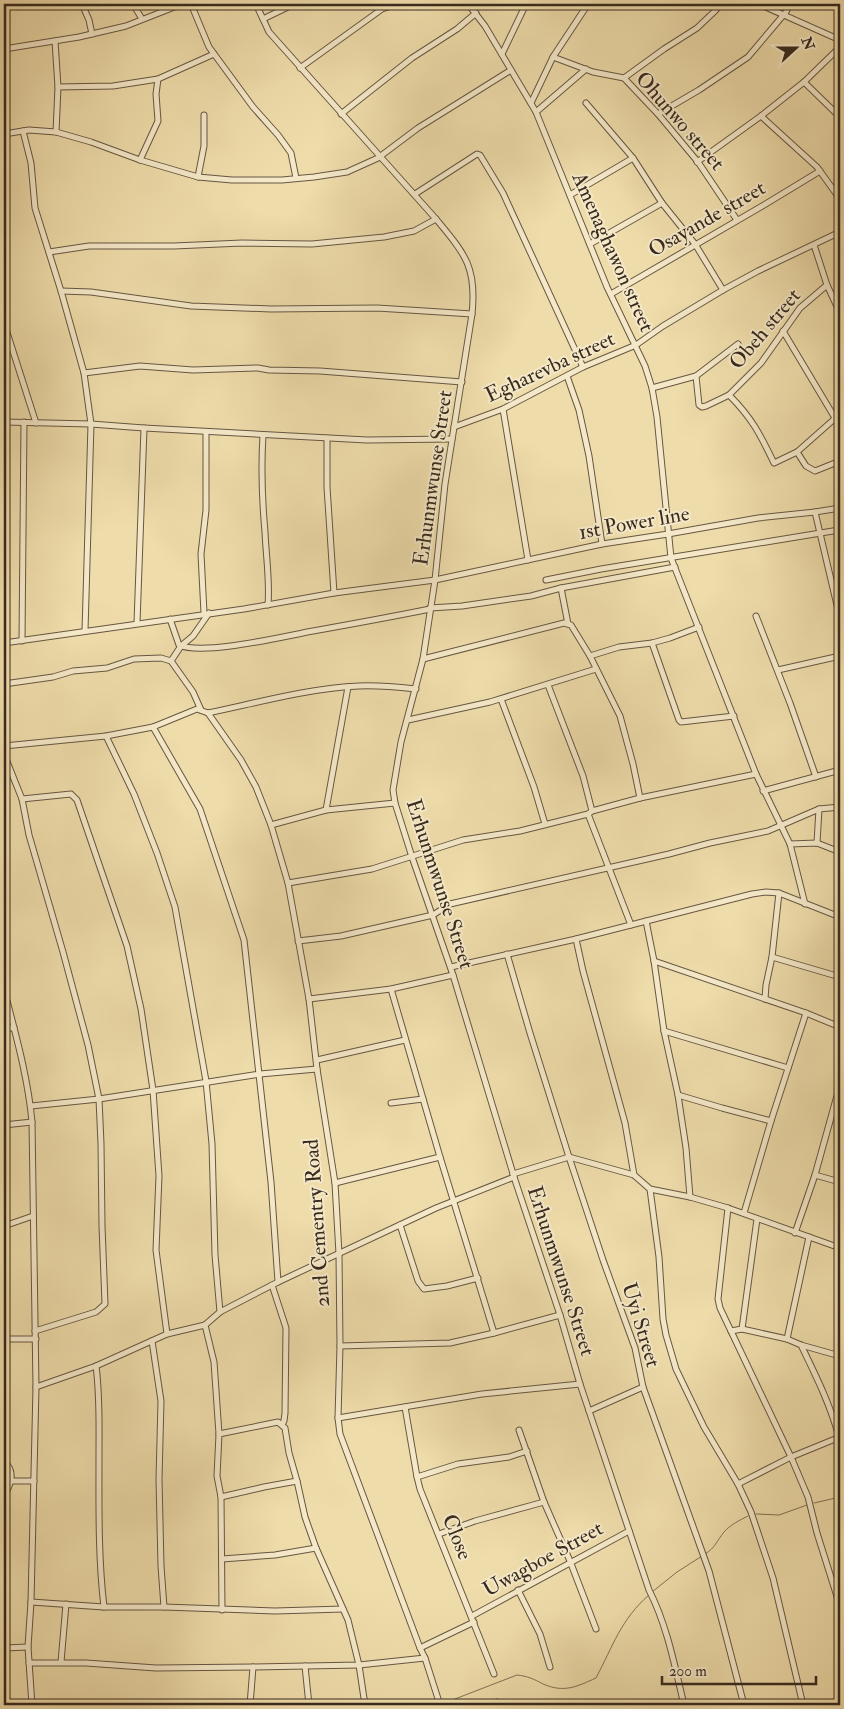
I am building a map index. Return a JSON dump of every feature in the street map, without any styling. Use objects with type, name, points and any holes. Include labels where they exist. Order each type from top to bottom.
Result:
[{"type":"street","points":[[82,4],[89,20],[92,34]]},
{"type":"street","points":[[133,4],[142,20]]},
{"type":"street","points":[[4,49],[55,41],[126,26],[182,4]]},
{"type":"street","points":[[191,4],[209,47],[253,107],[291,153],[296,178]]},
{"type":"street","name":"Erhunmwunse Street","points":[[256,4],[268,32],[436,219],[466,258],[472,276],[474,293],[472,314],[445,484],[435,580],[423,659],[401,742],[393,784],[395,803],[451,967],[513,1175],[560,1315],[580,1384],[649,1590],[664,1628],[684,1705]]},
{"type":"street","points":[[263,19],[294,4]]},
{"type":"street","points":[[300,68],[382,9],[397,4]]},
{"type":"street","points":[[502,54],[526,4]]},
{"type":"street","points":[[531,103],[553,57],[588,4]]},
{"type":"street","points":[[759,4],[840,40]]},
{"type":"street","points":[[658,114],[699,90],[748,57],[786,12],[790,4]]},
{"type":"street","name":"Amenaghawon street","points":[[470,5],[502,54],[536,112],[611,294],[645,366],[652,388],[657,417],[671,558],[763,791],[790,844],[805,904]]},
{"type":"street","points":[[624,78],[697,28],[716,10]]},
{"type":"street","points":[[341,114],[412,58],[457,29],[476,13]]},
{"type":"street","points":[[55,41],[58,87],[56,132]]},
{"type":"street","points":[[697,162],[804,82],[840,47]]},
{"type":"street","points":[[58,87],[113,86],[158,79],[214,54]]},
{"type":"street","name":"Ohunwo street","points":[[553,57],[586,69],[624,78],[658,114],[697,162],[737,220]]},
{"type":"street","points":[[536,112],[586,69]]},
{"type":"street","points":[[4,134],[29,130],[56,132],[198,177],[232,180],[282,180],[347,172],[381,156],[418,128],[511,70]]},
{"type":"street","points":[[140,160],[158,121],[156,94],[158,79]]},
{"type":"street","points":[[804,82],[840,116]]},
{"type":"street","points":[[586,103],[633,158],[662,203],[695,244],[723,290]]},
{"type":"street","points":[[198,177],[204,146],[204,115]]},
{"type":"street","points":[[761,116],[820,171],[840,199]]},
{"type":"street","points":[[23,131],[31,163],[35,208],[84,373],[91,424],[85,631]]},
{"type":"street","points":[[415,194],[477,154],[480,155],[503,193],[583,367]]},
{"type":"street","points":[[570,195],[633,158]]},
{"type":"street","name":"Osayande street","points":[[611,294],[820,171]]},
{"type":"street","points":[[590,244],[662,203]]},
{"type":"street","points":[[49,252],[89,246],[174,246],[242,243],[312,244],[384,237],[414,230],[436,219]]},
{"type":"street","name":"Egharevba street","points":[[454,427],[503,409],[583,367],[636,345],[663,326],[723,290],[840,232]]},
{"type":"street","points":[[814,245],[827,285],[840,313]]},
{"type":"street","name":"Obeh street","points":[[696,376],[699,405],[702,407],[729,395],[761,363],[800,308],[827,285]]},
{"type":"street","points":[[61,292],[91,292],[191,306],[271,309],[378,308],[472,314]]},
{"type":"street","points":[[4,323],[36,423]]},
{"type":"street","points":[[784,331],[838,416],[798,452],[806,466],[815,471],[840,461]]},
{"type":"street","points":[[652,388],[696,376],[738,344]]},
{"type":"street","points":[[84,373],[140,366],[193,370],[258,368],[462,382]]},
{"type":"street","points":[[566,376],[579,410],[589,456],[602,544]]},
{"type":"street","name":"Obeh street","points":[[729,395],[744,410],[758,430],[774,463],[798,452]]},
{"type":"street","points":[[503,409],[528,560]]},
{"type":"street","points":[[4,422],[91,424],[367,440],[452,439]]},
{"type":"street","points":[[22,641],[24,422]]},
{"type":"street","points":[[137,623],[144,428]]},
{"type":"street","points":[[171,661],[181,646],[193,636],[207,613],[201,554],[206,510],[206,432]]},
{"type":"street","points":[[263,435],[262,496],[269,588],[268,605]]},
{"type":"street","points":[[327,438],[327,487],[334,593]]},
{"type":"street","name":"1st Power line","points":[[4,644],[268,605],[334,593],[435,580],[602,544],[758,518],[840,508]]},
{"type":"street","points":[[815,512],[840,618]]},
{"type":"street","points":[[546,580],[840,530]]},
{"type":"street","points":[[170,619],[176,639],[181,646],[206,648],[430,608],[462,606],[532,596],[561,588],[675,567]]},
{"type":"street","points":[[561,588],[568,624],[590,656],[620,716],[640,798]]},
{"type":"street","points":[[756,616],[778,670],[816,776]]},
{"type":"street","points":[[423,659],[564,623],[568,624]]},
{"type":"street","points":[[590,656],[619,647],[652,643],[699,627]]},
{"type":"street","points":[[652,643],[681,722],[734,716]]},
{"type":"street","points":[[778,670],[840,656]]},
{"type":"street","points":[[4,684],[73,671],[107,668],[134,659],[161,658],[171,661],[192,692],[200,710]]},
{"type":"street","points":[[408,720],[501,699],[596,669]]},
{"type":"street","points":[[548,685],[580,768],[590,812],[631,925]]},
{"type":"street","points":[[4,746],[106,736],[153,727],[193,710],[208,713],[307,693],[348,687],[384,686],[416,689]]},
{"type":"street","points":[[326,810],[348,687]]},
{"type":"street","points":[[501,699],[534,787],[545,824]]},
{"type":"street","name":"2nd Cementry Road","points":[[208,713],[241,760],[256,787],[271,825],[288,883],[309,999],[317,1069],[335,1183],[339,1254],[340,1346],[338,1418],[342,1439],[425,1658],[439,1703]]},
{"type":"street","points":[[153,727],[200,809],[244,940],[271,1182],[278,1282]]},
{"type":"street","points":[[106,736],[134,794],[175,907],[206,1081],[212,1144],[214,1255],[220,1312]]},
{"type":"street","points":[[4,754],[22,799],[29,835],[88,1045],[98,1099],[101,1144],[105,1304],[96,1312],[35,1331]]},
{"type":"street","points":[[763,791],[840,770]]},
{"type":"street","points":[[288,883],[372,869],[463,840],[520,831],[640,798],[756,774]]},
{"type":"street","points":[[22,799],[71,794],[78,800],[127,946],[141,1009],[153,1090],[159,1176],[156,1250],[167,1334]]},
{"type":"street","points":[[271,825],[326,810],[395,803]]},
{"type":"street","points":[[298,941],[341,936],[434,915],[450,904],[768,831],[819,809],[840,807]]},
{"type":"street","points":[[817,843],[819,809]]},
{"type":"street","points":[[790,844],[817,843],[840,852]]},
{"type":"street","points":[[451,967],[576,939],[766,892],[779,893],[840,917]]},
{"type":"street","points":[[765,999],[779,893]]},
{"type":"street","points":[[646,921],[664,1031],[678,1095],[686,1148],[690,1197]]},
{"type":"street","points":[[576,939],[583,971],[626,1123],[634,1175]]},
{"type":"street","name":"Uyi Street","points":[[507,954],[569,1157],[603,1260],[635,1348],[643,1387],[705,1559],[744,1705]]},
{"type":"street","points":[[772,957],[840,977]]},
{"type":"street","points":[[654,961],[840,1026]]},
{"type":"street","points":[[309,999],[391,988],[453,974]]},
{"type":"street","points":[[391,988],[422,1099],[494,1333]]},
{"type":"street","points":[[4,989],[31,1106],[32,1122],[36,1339],[31,1602],[28,1648],[32,1705]]},
{"type":"street","points":[[744,1213],[806,1013]]},
{"type":"street","points":[[4,1028],[14,1028]]},
{"type":"street","points":[[664,1031],[788,1068]]},
{"type":"street","points":[[317,1060],[405,1040]]},
{"type":"street","points":[[31,1106],[98,1099],[260,1074],[317,1069]]},
{"type":"street","points":[[795,1233],[816,1175],[840,1085]]},
{"type":"street","points":[[678,1095],[771,1121]]},
{"type":"street","points":[[391,1103],[422,1099]]},
{"type":"street","points":[[4,1125],[32,1122]]},
{"type":"street","points":[[335,1183],[440,1156]]},
{"type":"street","points":[[36,1387],[96,1366],[167,1334],[205,1325],[220,1312],[272,1285],[400,1225],[513,1175],[569,1157],[634,1175],[650,1189],[690,1197],[728,1208],[840,1248]]},
{"type":"street","points":[[816,1175],[840,1182]]},
{"type":"street","points":[[650,1189],[659,1257],[666,1335],[676,1369],[704,1426],[738,1484],[751,1512],[773,1578],[803,1705]]},
{"type":"street","points":[[728,1208],[718,1299],[720,1308],[808,1497],[817,1533],[840,1606]]},
{"type":"street","points":[[4,1226],[33,1216]]},
{"type":"street","points":[[742,1329],[757,1219]]},
{"type":"street","points":[[400,1225],[418,1281],[424,1289],[447,1286],[478,1278]]},
{"type":"street","points":[[787,1339],[809,1237]]},
{"type":"street","points":[[272,1285],[286,1328],[285,1413],[282,1424]]},
{"type":"street","points":[[340,1346],[450,1343],[560,1315]]},
{"type":"street","points":[[205,1325],[214,1362],[219,1434],[217,1476],[221,1497],[222,1610]]},
{"type":"street","points":[[731,1331],[742,1329],[787,1339],[801,1346],[840,1356]]},
{"type":"street","points":[[4,1339],[36,1339]]},
{"type":"street","points":[[152,1342],[161,1400],[159,1480],[164,1607]]},
{"type":"street","points":[[738,1484],[791,1457],[840,1437],[825,1393],[801,1346]]},
{"type":"street","points":[[96,1366],[99,1402],[100,1573],[104,1607]]},
{"type":"street","points":[[338,1418],[482,1394],[580,1384]]},
{"type":"street","points":[[589,1411],[643,1387]]},
{"type":"street","name":"Close","points":[[405,1408],[416,1477],[494,1674]]},
{"type":"street","points":[[219,1434],[278,1422],[285,1428],[289,1453],[298,1481],[305,1517],[316,1548],[348,1620],[359,1665],[365,1705]]},
{"type":"street","points":[[519,1430],[544,1502],[570,1561],[596,1629]]},
{"type":"street","points":[[416,1477],[458,1464],[509,1458],[527,1451]]},
{"type":"street","points":[[4,1461],[11,1473],[12,1481],[4,1496]]},
{"type":"street","points":[[12,1481],[34,1481]]},
{"type":"street","points":[[221,1497],[298,1481]]},
{"type":"street","points":[[438,1534],[475,1521],[544,1502]]},
{"type":"street","name":"Uwagboe Street","points":[[472,1616],[570,1561],[629,1531]]},
{"type":"street","points":[[222,1559],[275,1555],[316,1548]]},
{"type":"street","points":[[518,1590],[540,1634],[550,1666]]},
{"type":"street","points":[[31,1602],[104,1607],[164,1607],[222,1610],[342,1609]]},
{"type":"street","points":[[61,1662],[66,1604]]},
{"type":"street","points":[[420,1648],[474,1622]]},
{"type":"street","points":[[4,1648],[28,1648]]},
{"type":"street","points":[[29,1663],[113,1664],[156,1668],[253,1667],[359,1665],[425,1658]]},
{"type":"street","points":[[305,1666],[309,1705]]},
{"type":"street","points":[[250,1705],[253,1667]]},
{"type":"waterway","points":[[814,1503],[840,1497]]},
{"type":"waterway","points":[[756,1514],[779,1515],[807,1505]]},
{"type":"waterway","points":[[705,1554],[714,1547],[726,1529],[748,1516]]},
{"type":"waterway","points":[[652,1592],[677,1572],[702,1556]]},
{"type":"waterway","points":[[442,1704],[517,1675],[557,1688],[570,1688],[596,1678],[624,1623],[649,1595]]},
{"type":"waterway","points":[[37,1700],[86,1700],[98,1705]]},
{"type":"waterway","points":[[4,1703],[26,1701]]}]
